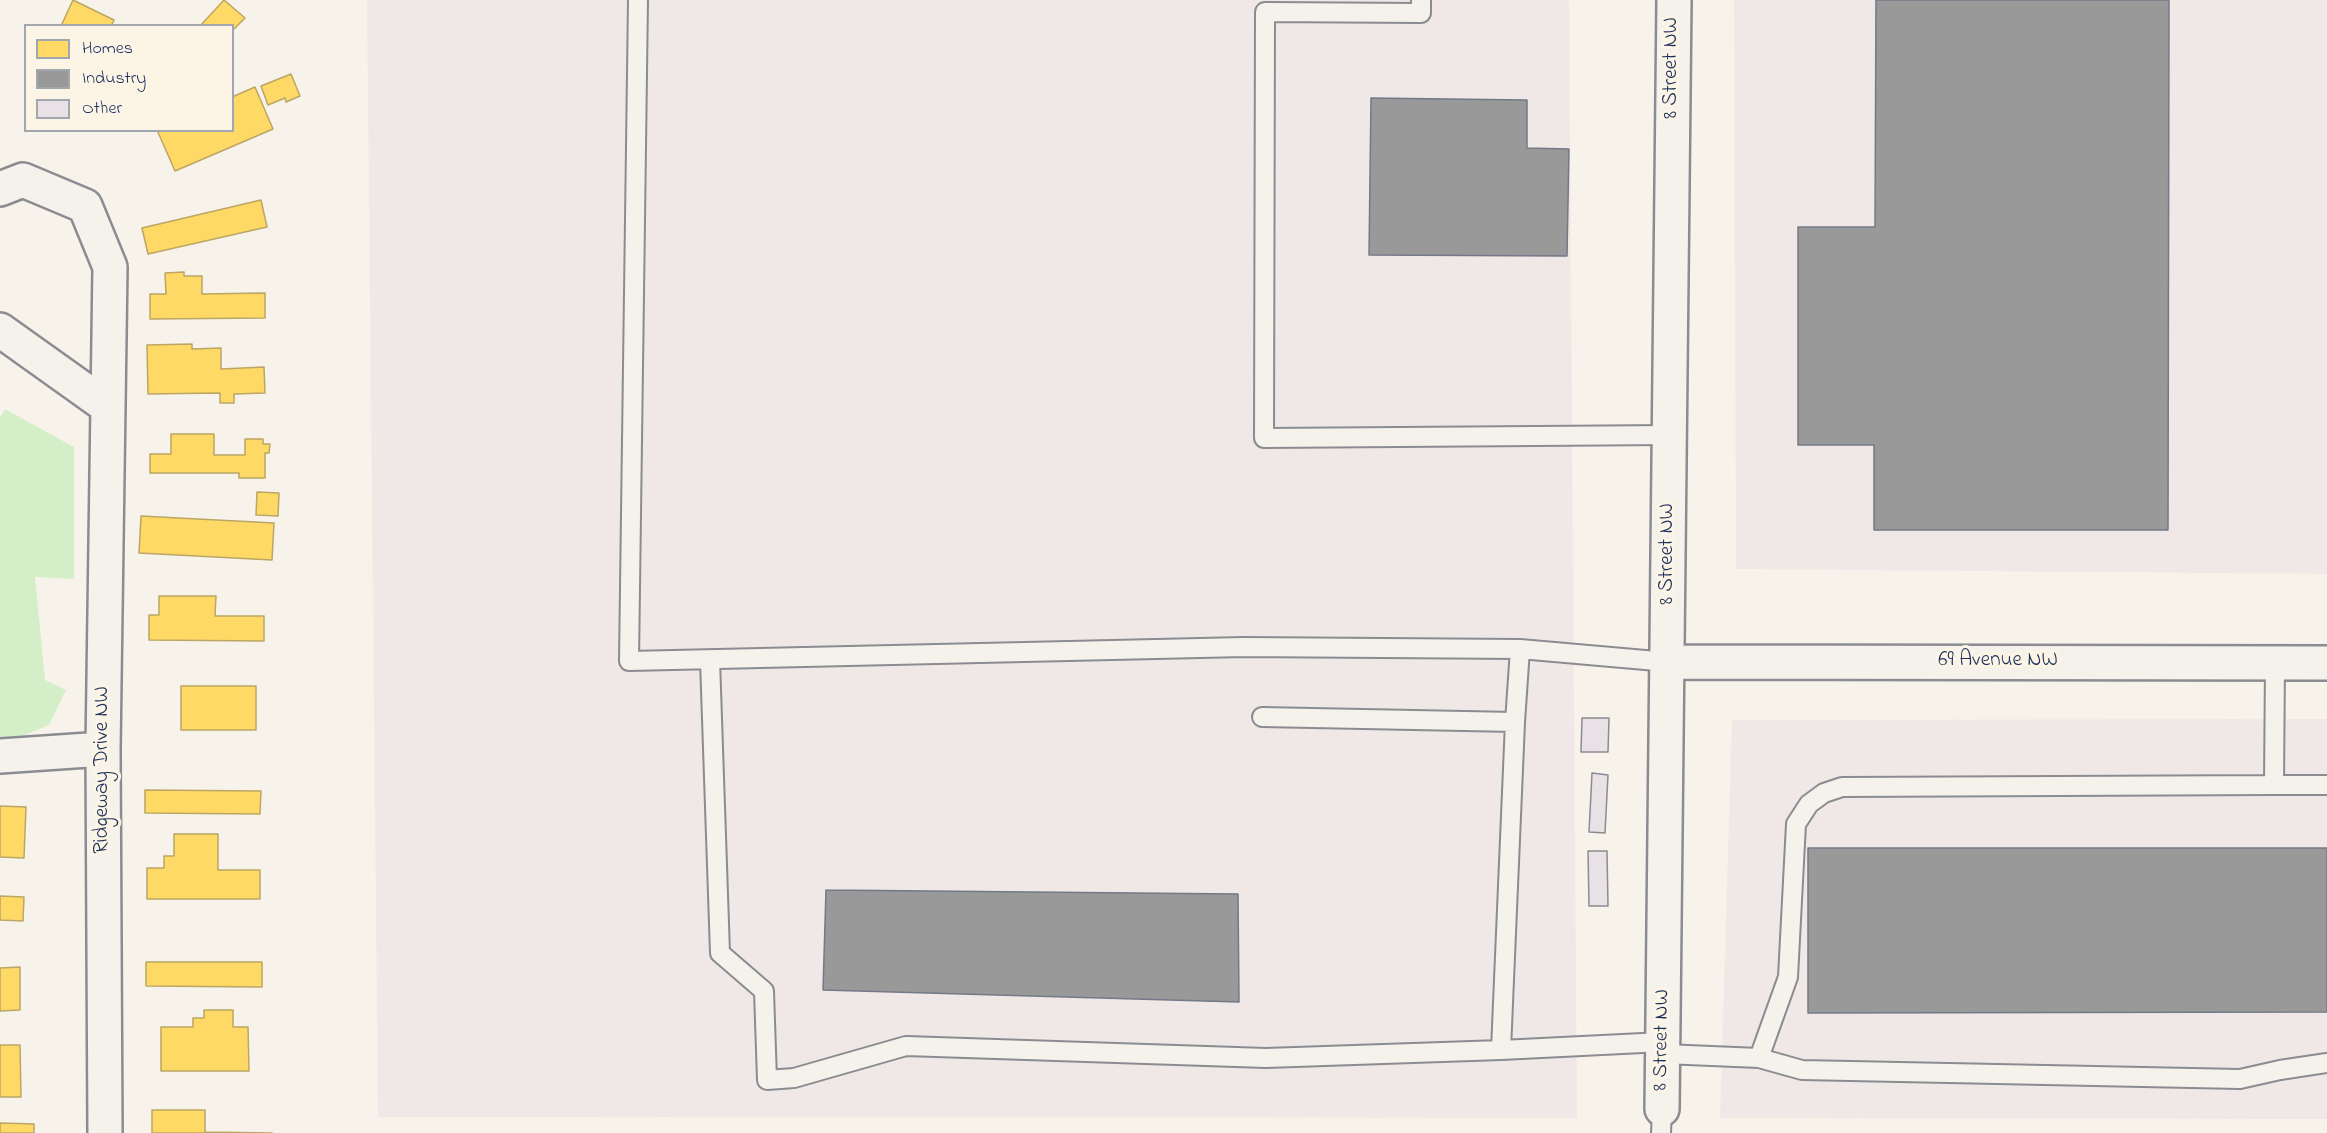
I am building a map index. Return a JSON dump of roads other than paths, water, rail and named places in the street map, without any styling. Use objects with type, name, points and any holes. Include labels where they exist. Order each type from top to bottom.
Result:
[{"type":"street","name":"8 Street NW","points":[[1662,1121],[1674,0]]},
{"type":"street","name":"Ridgeway Drive NW","points":[[0,189],[23,180],[85,206],[110,267],[103,749],[105,1133]]},
{"type":"street","points":[[0,330],[108,407]]},
{"type":"street","name":"69 Avenue NW","points":[[1668,662],[2327,663]]},
{"type":"street","points":[[0,756],[103,749]]},
{"type":"lane","points":[[638,0],[629,661],[1244,647],[1520,649],[1668,662]]},
{"type":"lane","points":[[1421,0],[1421,13],[1265,12],[1264,438],[1670,435]]},
{"type":"lane","points":[[1501,1050],[1520,649]]},
{"type":"lane","points":[[710,660],[720,953],[764,991],[767,1080],[794,1078],[906,1046],[1266,1058],[1501,1050],[1664,1048],[1759,1058],[1802,1070],[2240,1079],[2327,1063]]},
{"type":"lane","points":[[2274,785],[2275,663]]},
{"type":"lane","points":[[1262,717],[1515,722]]},
{"type":"lane","points":[[1759,1058],[1788,977],[1796,825],[1809,804],[1824,793],[1842,787],[2327,785]]}]
